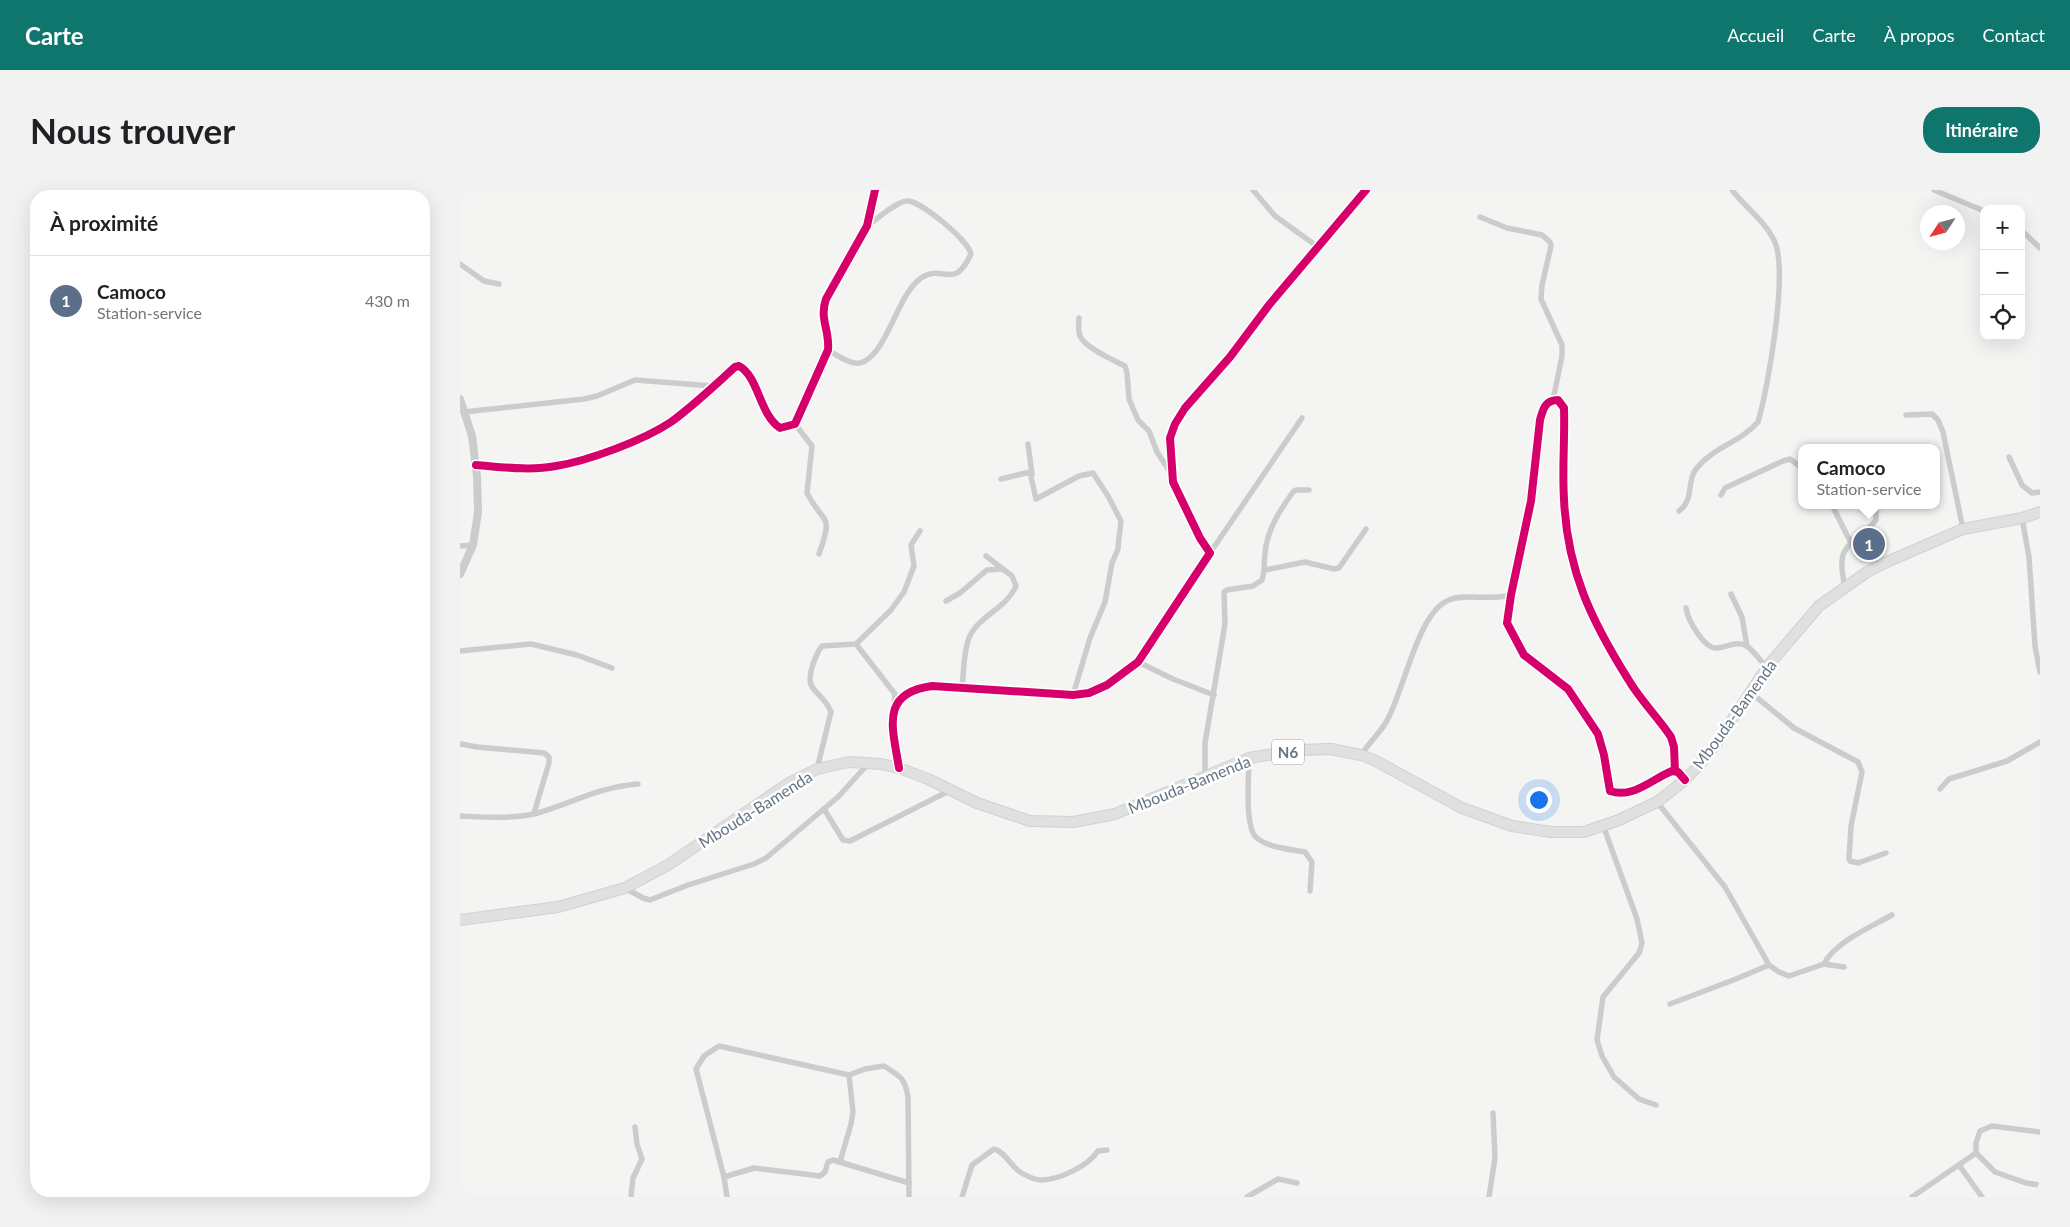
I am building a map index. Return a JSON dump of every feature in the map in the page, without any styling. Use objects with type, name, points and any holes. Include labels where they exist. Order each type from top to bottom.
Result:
[{"type":"highway","name":"Mbouda-Bamenda","points":[[460,920],[558,908],[625,888],[668,864],[789,783],[817,769],[849,762],[881,764],[899,768],[928,779],[977,803],[1030,822],[1073,822],[1116,814],[1249,758],[1298,750],[1331,749],[1361,755],[1462,808],[1512,826],[1551,832],[1584,832],[1619,820],[1657,802],[1685,780],[1718,741],[1766,668],[1819,606],[1867,572],[1963,529],[2022,518],[2040,512]]},
{"type":"street","points":[[795,424],[828,350],[829,338],[822,310],[826,299],[867,226],[876,190]]},
{"type":"street","points":[[1254,190],[1275,216],[1318,247]]},
{"type":"street","points":[[1210,553],[1200,538],[1175,488],[1171,474],[1170,438],[1175,424],[1185,408],[1230,357],[1269,305],[1366,190]]},
{"type":"street","points":[[1680,511],[1688,503],[1694,471],[1713,452],[1751,430],[1758,422],[1772,357],[1778,292],[1778,253],[1775,242],[1765,225],[1732,190]]},
{"type":"street","points":[[1934,190],[1980,209]]},
{"type":"street","points":[[828,350],[854,364],[866,361],[876,351],[915,284],[929,274],[951,276],[957,274],[963,269],[971,254],[967,244],[950,229],[919,205],[912,202],[902,202],[867,226]]},
{"type":"street","points":[[1480,217],[1507,228],[1542,236],[1550,242],[1551,246],[1542,285],[1541,299],[1562,345],[1562,356],[1553,400]]},
{"type":"street","points":[[2025,234],[2040,248]]},
{"type":"street","points":[[460,264],[484,281],[500,284]]},
{"type":"street","points":[[1079,318],[1078,331],[1085,342],[1124,366],[1127,373],[1128,399],[1138,420],[1148,431],[1157,452],[1171,474]]},
{"type":"street","points":[[476,465],[533,468],[556,466],[579,460],[651,434],[670,422],[735,367],[739,366],[748,374],[772,423],[780,428],[795,424]]},
{"type":"street","points":[[464,412],[584,399],[597,396],[624,383],[636,380],[713,386]]},
{"type":"street","points":[[460,399],[472,436],[476,465],[478,512],[473,545],[460,574]]},
{"type":"street","points":[[1558,400],[1564,408],[1564,500],[1574,564],[1581,590],[1589,610],[1628,680],[1671,737],[1674,747],[1675,771],[1635,790],[1627,792],[1610,791],[1598,734],[1568,689],[1530,660],[1518,646],[1507,623],[1510,595],[1531,501],[1540,420],[1547,402],[1558,400]]},
{"type":"street","points":[[1906,415],[1932,414],[1938,420],[1943,432],[1963,529]]},
{"type":"street","points":[[894,706],[906,693],[932,686],[1073,695],[1089,693],[1107,684],[1138,662],[1302,418]]},
{"type":"street","points":[[795,424],[812,446],[807,493],[826,520],[828,526],[819,554]]},
{"type":"street","points":[[1028,444],[1036,499]]},
{"type":"street","points":[[2009,457],[2026,490],[2032,493],[2040,492]]},
{"type":"street","points":[[1721,495],[1725,488],[1783,461],[1790,459],[1798,465]]},
{"type":"street","points":[[1001,479],[1030,472],[1036,499]]},
{"type":"street","points":[[1036,499],[1079,476],[1094,473],[1121,521],[1118,549],[1112,564],[1108,590],[1090,638],[1073,695]]},
{"type":"street","points":[[1205,775],[1204,743],[1214,695],[1225,624],[1224,592],[1258,584],[1262,580],[1269,533],[1278,512],[1293,492],[1300,489],[1309,490]]},
{"type":"street","points":[[1834,509],[1850,543]]},
{"type":"street","points":[[1845,589],[1841,563],[1843,555],[1850,543],[1876,520],[1876,509]]},
{"type":"street","points":[[2022,518],[2029,557],[2040,672]]},
{"type":"street","points":[[1265,570],[1305,562],[1334,569],[1339,568],[1366,529]]},
{"type":"street","points":[[817,769],[831,712],[828,705],[810,685],[809,677],[818,651],[822,646],[856,644],[891,610],[904,592],[914,566],[911,545],[920,531]]},
{"type":"street","points":[[460,546],[473,545]]},
{"type":"street","points":[[962,688],[966,647],[970,637],[975,629],[1009,599],[1016,586],[1012,576],[986,556]]},
{"type":"street","points":[[946,601],[960,593],[987,570],[1003,569]]},
{"type":"street","points":[[1731,594],[1742,617],[1747,646],[1766,668]]},
{"type":"street","points":[[1361,755],[1385,724],[1423,629],[1443,603],[1454,598],[1497,599],[1510,595]]},
{"type":"street","points":[[1686,608],[1687,617],[1692,626],[1709,646],[1718,648],[1735,644],[1747,646]]},
{"type":"street","points":[[460,651],[532,644],[578,655],[612,668]]},
{"type":"street","points":[[856,644],[895,694],[891,720],[899,768]]},
{"type":"street","points":[[1138,662],[1173,679],[1214,695]]},
{"type":"street","points":[[1750,692],[1794,728],[1858,762],[1862,772],[1850,826],[1849,859],[1858,863],[1886,853]]},
{"type":"street","points":[[1940,789],[1949,779],[2007,761],[2040,742]]},
{"type":"street","points":[[460,744],[537,751],[549,757],[549,763],[534,814]]},
{"type":"street","points":[[1249,758],[1249,820],[1251,832],[1256,838],[1268,844],[1305,852],[1312,862],[1310,891]]},
{"type":"street","points":[[625,888],[650,900],[754,864],[778,850],[824,809],[868,764]]},
{"type":"street","points":[[1675,771],[1685,780]]},
{"type":"street","points":[[460,816],[518,816],[534,814],[603,789],[638,784]]},
{"type":"street","points":[[824,809],[843,840],[850,841],[951,790]]},
{"type":"street","points":[[1657,802],[1725,887],[1769,965],[1789,976],[1824,964],[1844,967]]},
{"type":"street","points":[[1603,826],[1637,919],[1642,943],[1639,953],[1603,997],[1597,1040],[1602,1056],[1614,1077],[1639,1099],[1656,1105]]},
{"type":"street","points":[[1824,964],[1829,955],[1842,944],[1892,915]]},
{"type":"street","points":[[1670,1004],[1736,980],[1769,965]]},
{"type":"street","points":[[727,1197],[724,1177],[696,1069],[704,1056],[719,1046],[849,1075],[865,1069],[884,1066],[899,1075],[906,1083],[909,1197]]},
{"type":"street","points":[[840,1162],[853,1112],[849,1075]]},
{"type":"street","points":[[1489,1197],[1495,1158],[1493,1113]]},
{"type":"street","points":[[2040,1132],[1992,1126],[1986,1127],[1980,1131],[1976,1143],[1976,1153],[1995,1172],[2040,1185]]},
{"type":"street","points":[[631,1197],[633,1178],[642,1159],[637,1144],[635,1127]]},
{"type":"street","points":[[962,1197],[965,1194],[969,1169],[994,1149],[1000,1151],[1021,1173],[1042,1180],[1078,1170],[1093,1158],[1098,1151],[1101,1149],[1107,1150]]},
{"type":"street","points":[[1912,1197],[1976,1153]]},
{"type":"street","points":[[724,1177],[754,1168],[820,1176],[830,1160],[909,1183]]},
{"type":"street","points":[[1959,1165],[1982,1197]]},
{"type":"street","points":[[1247,1197],[1278,1179],[1297,1184]]},
{"type":"cycle path","points":[[476,465],[516,468],[546,467],[584,460],[615,449],[646,436],[671,422],[735,367],[739,366],[751,378],[773,422],[780,428],[795,424],[828,350],[828,336],[824,319],[826,299],[867,226],[875,190]]},
{"type":"cycle path","points":[[899,768],[894,740],[893,715],[897,705],[904,696],[915,690],[932,686],[1073,695],[1089,693],[1107,685],[1138,662],[1210,553],[1200,538],[1173,482],[1170,438],[1175,424],[1185,408],[1230,357],[1269,305],[1366,190]]},
{"type":"cycle path","points":[[1675,771],[1674,747],[1671,737],[1633,687],[1615,657],[1592,615],[1576,572],[1566,525],[1564,499],[1564,408],[1558,400],[1554,400],[1547,403],[1540,420],[1531,501],[1507,623],[1524,655],[1568,689],[1598,734],[1604,755],[1610,791],[1618,793],[1634,790],[1672,771],[1678,772],[1685,780]]},
{"type":"place","name":"Camoco","points":[[1869,544]]}]
